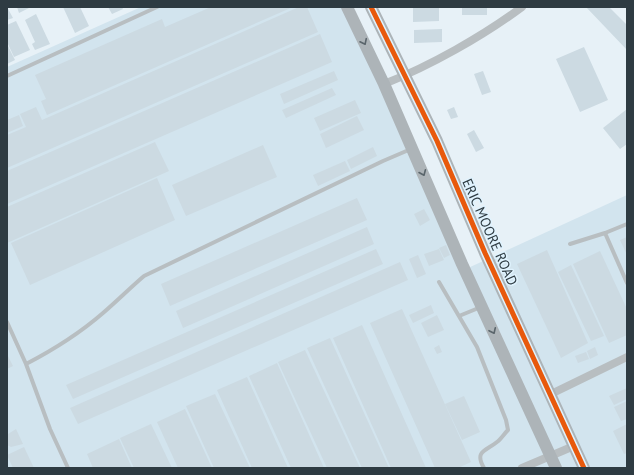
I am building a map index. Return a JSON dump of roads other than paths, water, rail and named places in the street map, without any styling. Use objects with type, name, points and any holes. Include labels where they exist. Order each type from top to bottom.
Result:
[{"type":"street","points":[[347,7],[384,84],[482,306],[556,468]]},
{"type":"street","name":"ERIC MOORE ROAD","points":[[371,7],[437,141],[485,253],[584,468]]},
{"type":"street","points":[[384,84],[405,76],[468,42],[522,7]]},
{"type":"street","points":[[551,394],[627,356]]},
{"type":"street","points":[[522,468],[574,446]]},
{"type":"lane","points":[[7,76],[157,7]]},
{"type":"lane","points":[[26,364],[49,352],[86,326],[103,313],[144,276],[413,148]]},
{"type":"lane","points":[[570,244],[605,233],[627,224]]},
{"type":"lane","points":[[605,233],[627,283]]},
{"type":"lane","points":[[439,282],[477,347],[506,420],[508,430],[497,442],[481,454],[479,460],[484,468]]},
{"type":"lane","points":[[459,316],[482,306]]},
{"type":"lane","points":[[7,322],[26,364],[50,429],[68,468]]}]
